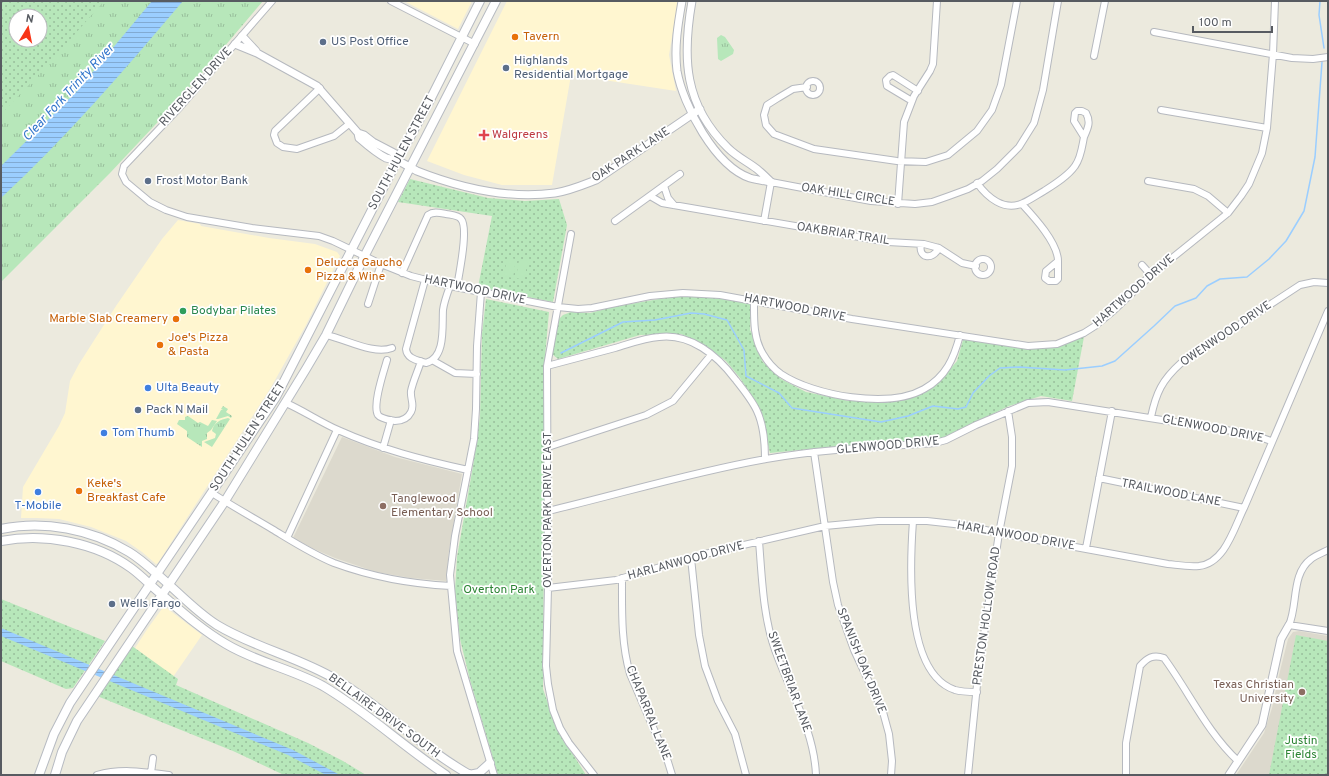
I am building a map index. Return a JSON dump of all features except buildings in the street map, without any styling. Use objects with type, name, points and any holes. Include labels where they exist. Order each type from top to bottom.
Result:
[{"type":"main road","name":"SOUTH HULEN STREET","points":[[39,775],[58,726],[84,683],[276,397],[480,1]]},
{"type":"main road","name":"SOUTH HULEN STREET","points":[[55,775],[62,752],[73,730],[98,689],[225,502],[286,403],[326,334],[496,1]]},
{"type":"main road","points":[[286,378],[283,397],[286,403]]},
{"type":"main road","points":[[276,397],[280,403],[276,418]]},
{"type":"main road","points":[[2,528],[11,539],[16,526]]},
{"type":"main road","name":"BELLAIRE DRIVE SOUTH","points":[[2,528],[16,526],[54,526],[81,531],[119,546],[158,574],[215,623],[236,636],[314,668],[347,686],[438,756],[469,775]]},
{"type":"main road","points":[[35,539],[48,536],[74,539],[79,537],[81,531]]},
{"type":"main road","name":"BELLAIRE DRIVE SOUTH","points":[[1,541],[11,539],[35,539],[69,542],[106,554],[131,568],[199,626],[230,646],[246,654],[309,679],[344,700],[446,775]]},
{"type":"main road","points":[[230,646],[236,636]]},
{"type":"main road","points":[[309,679],[314,668]]},
{"type":"main road","points":[[408,748],[416,739]]},
{"type":"main road","points":[[469,775],[479,773],[490,763]]},
{"type":"street","name":"RIVERGLEN DRIVE","points":[[122,174],[124,166],[180,107],[272,1]]},
{"type":"street","points":[[391,1],[475,44]]},
{"type":"street","name":"OAK HILL CIRCLE","points":[[682,1],[677,32],[677,70],[680,86],[692,115],[706,138],[723,159],[734,169],[750,178],[871,201],[898,204],[932,202],[968,189],[982,181],[997,169],[1019,147],[1034,123],[1043,90],[1058,1]]},
{"type":"street","points":[[692,1],[687,33],[687,61],[692,88],[700,110],[712,131],[729,149],[758,170],[771,182],[764,221]]},
{"type":"street","points":[[898,204],[904,122],[912,101],[933,64],[937,1]]},
{"type":"street","points":[[807,86],[793,89],[767,106],[764,115],[766,125],[774,134],[814,149],[901,161],[926,162],[948,156],[977,131],[992,110],[1001,85],[1017,1]]},
{"type":"street","points":[[1094,56],[1105,1]]},
{"type":"street","name":"HARTWOOD DRIVE","points":[[122,174],[126,182],[138,193],[156,205],[188,217],[252,228],[319,236],[352,249],[402,273],[425,280],[558,307],[578,309],[592,308],[650,296],[683,293],[720,295],[852,319],[1028,346],[1057,344],[1084,333],[1095,326],[1151,275],[1228,213],[1241,196],[1255,172],[1262,153],[1267,128],[1275,1]]},
{"type":"street","points":[[1154,32],[1272,54],[1312,59],[1328,57]]},
{"type":"street","name":"OAK PARK LANE","points":[[242,36],[257,53]]},
{"type":"street","name":"OAK PARK LANE","points":[[235,44],[257,53],[314,83],[320,88],[358,133],[394,153],[397,161],[410,168],[452,182],[485,190],[528,195],[557,193],[596,180],[700,110]]},
{"type":"street","points":[[912,101],[887,86],[886,80],[893,75],[918,91]]},
{"type":"street","points":[[320,88],[275,131],[274,134],[277,143],[284,147],[297,149],[334,136],[349,124]]},
{"type":"street","points":[[1161,110],[1267,128]]},
{"type":"street","points":[[977,183],[990,198],[996,202],[1010,205],[1022,204],[1052,186],[1075,167],[1079,159],[1084,137]]},
{"type":"street","points":[[614,221],[680,174]]},
{"type":"street","points":[[1148,181],[1194,189],[1208,196],[1228,213]]},
{"type":"street","points":[[664,186],[668,198],[674,205]]},
{"type":"street","name":"OAKBRIAR TRAIL","points":[[650,196],[662,203],[888,242],[921,244],[939,248],[962,263],[976,266]]},
{"type":"street","points":[[1022,204],[1047,235],[1056,251],[1058,261]]},
{"type":"street","points":[[402,273],[428,215],[434,212],[458,217],[462,219],[465,235],[457,287]]},
{"type":"street","name":"OVERTON PARK DRIVE EAST","points":[[571,234],[547,366],[548,588],[546,666],[553,710],[560,728],[569,743],[594,775]]},
{"type":"street","points":[[921,244],[921,252],[928,257],[933,256],[939,248]]},
{"type":"street","points":[[368,304],[381,264]]},
{"type":"street","points":[[1142,265],[1151,275]]},
{"type":"street","points":[[425,280],[407,345],[407,353],[408,356],[426,363],[434,358],[442,341],[444,308],[450,286]]},
{"type":"street","name":"OWENWOOD DRIVE","points":[[1151,417],[1153,405],[1159,388],[1168,374],[1181,363],[1300,285],[1314,282],[1328,283]]},
{"type":"street","points":[[481,292],[477,346],[474,439],[455,536],[450,575],[457,651],[494,775]]},
{"type":"street","points":[[754,300],[755,330],[758,344],[763,354],[774,368],[789,379],[807,386],[842,395],[874,398],[897,398],[915,393],[925,388],[940,377],[951,362],[955,354],[960,335]]},
{"type":"street","name":"HARLANWOOD DRIVE","points":[[548,588],[622,578],[691,558],[825,526],[878,521],[913,521],[963,525],[1168,564],[1200,566],[1212,562],[1221,554],[1244,508],[1328,311]]},
{"type":"street","points":[[326,334],[374,350],[385,351],[392,348]]},
{"type":"street","points":[[547,366],[658,337],[676,337],[697,344],[731,374],[758,412],[762,428],[766,459]]},
{"type":"street","points":[[548,447],[646,415],[660,408],[673,400],[711,355]]},
{"type":"street","points":[[434,358],[455,373],[477,374]]},
{"type":"street","points":[[387,360],[376,404],[379,416],[400,421],[411,412],[413,403],[411,392],[421,361]]},
{"type":"street","name":"GLENWOOD DRIVE","points":[[548,511],[706,472],[766,459],[814,452],[935,443],[946,440],[976,425],[1028,403],[1048,402],[1151,417],[1251,434],[1272,441]]},
{"type":"street","points":[[286,403],[300,409],[337,430],[383,448],[406,456],[468,470]]},
{"type":"street","name":"PRESTON HOLLOW ROAD","points":[[968,775],[978,675],[999,533],[1012,466],[1012,437],[1008,411]]},
{"type":"street","points":[[1086,548],[1112,411]]},
{"type":"street","points":[[383,448],[391,420]]},
{"type":"street","points":[[286,538],[337,430]]},
{"type":"street","name":"SPANISH OAK DRIVE","points":[[814,452],[838,605],[854,650],[883,712],[889,734],[892,761],[891,775]]},
{"type":"street","name":"TRAILWOOD LANE","points":[[1099,478],[1244,508]]},
{"type":"street","points":[[212,493],[286,538],[333,562],[365,573],[404,582],[451,586]]},
{"type":"street","points":[[913,521],[910,578],[915,624],[923,655],[929,668],[936,677],[946,685],[956,690],[977,692]]},
{"type":"street","name":"SWEETBRIAR LANE","points":[[759,542],[764,600],[770,632],[775,650],[803,716],[813,752],[816,775]]},
{"type":"street","points":[[1229,775],[1262,725],[1281,639],[1293,615],[1297,586],[1301,573],[1310,560],[1328,550]]},
{"type":"street","points":[[691,558],[699,635],[705,666],[718,701],[735,734],[746,775]]},
{"type":"street","name":"CHAPARRAL LANE","points":[[622,578],[622,629],[627,664],[672,775]]},
{"type":"street","points":[[1289,625],[1299,625],[1328,630]]},
{"type":"street","points":[[1126,775],[1126,743],[1140,666],[1145,660],[1154,656],[1164,658],[1214,735],[1238,762]]},
{"type":"street","points":[[152,773],[153,758]]},
{"type":"street","points":[[97,775],[118,771],[169,775]]},
{"type":"shaded area","points":[[404,1],[472,1],[458,29]]},
{"type":"shaded area","points":[[507,1],[678,1],[669,55],[676,91],[571,75],[552,185],[502,185],[464,175],[427,161]]},
{"type":"shaded area","points":[[178,220],[200,224],[201,226],[269,238],[315,244],[337,252],[340,256],[306,325],[270,389],[156,564],[126,541],[91,527],[59,519],[21,518],[23,487],[65,413],[70,381],[79,364],[116,306],[162,239]]},
{"type":"shaded area","name":"Tanglewood Elementary School","points":[[342,437],[395,457],[462,474],[449,550],[446,581],[411,578],[376,572],[335,558],[293,538]]},
{"type":"shaded area","points":[[164,606],[202,635],[173,677],[135,648]]},
{"type":"shaded area","name":"Justin Fields","points":[[1299,631],[1328,636],[1328,775],[1236,775],[1264,733],[1272,708],[1288,639],[1293,632]]},
{"type":"green space","points":[[1,1],[104,1],[46,67],[1,114]]},
{"type":"green space","points":[[102,1],[263,1],[185,93],[110,173],[1,282],[1,107]]},
{"type":"green space","points":[[721,35],[725,37],[734,50],[733,54],[721,61],[718,59],[717,38]]},
{"type":"green space","points":[[410,179],[488,198],[525,201],[559,199],[567,225],[553,302],[478,287],[492,216],[398,202]]},
{"type":"green space","points":[[507,258],[516,259],[513,278],[504,276]]},
{"type":"green space","points":[[519,260],[528,261],[524,280],[516,278]]},
{"type":"green space","points":[[681,296],[716,298],[751,304],[750,330],[758,343],[762,361],[781,379],[806,392],[849,401],[900,399],[940,381],[957,361],[963,340],[967,338],[1012,347],[1038,349],[1056,346],[1084,337],[1072,401],[1041,396],[1009,406],[934,442],[841,446],[770,453],[759,407],[740,378],[726,361],[699,342],[681,334],[640,335],[558,359],[552,354],[559,319],[563,315],[571,312],[590,313],[613,307]]},
{"type":"green space","name":"Overton Park","points":[[486,299],[549,312],[545,357],[543,689],[557,729],[586,775],[498,775],[470,680],[460,639],[455,591],[457,557],[480,417],[482,334]]},
{"type":"green space","points":[[223,406],[228,409],[226,412],[232,416],[231,418],[228,416],[216,419],[221,410],[223,410],[221,409]]},
{"type":"green space","points":[[188,416],[198,423],[200,422],[208,426],[212,420],[217,421],[207,433],[207,439],[202,441],[202,447],[187,437],[187,431],[177,424],[179,420],[185,420],[185,417]]},
{"type":"green space","points":[[228,418],[230,419],[212,447],[204,442],[215,438],[216,434],[212,431],[216,423]]},
{"type":"green space","points":[[1,599],[105,641],[73,688],[66,689],[1,661]]},
{"type":"green space","name":"Justin Fields","points":[[1296,635],[1328,641],[1328,775],[1269,775]]},
{"type":"green space","points":[[132,646],[178,679],[176,685],[308,743],[366,775],[284,775],[233,751],[97,696]]},
{"type":"water","points":[[152,1],[183,1],[72,127],[1,198],[1,166],[76,92]]},
{"type":"water","points":[[1,628],[293,750],[340,775],[326,775],[288,755],[1,636]]},
{"type":"waterway","points":[[1320,1],[1319,15],[1324,48]]},
{"type":"waterway","points":[[561,353],[623,322],[655,320],[691,313],[704,314],[727,320],[744,350],[746,376],[779,393],[792,408],[881,422],[908,416],[933,406],[958,409],[966,407],[973,393],[989,376],[1000,368],[1019,367],[1065,370],[1102,366],[1115,361],[1175,306],[1196,298],[1207,286],[1220,279],[1247,277],[1269,259],[1286,241],[1304,211],[1315,157],[1322,62]]},
{"type":"place","name":"Tavern","points":[[515,37]]},
{"type":"place","name":"US Post Office","points":[[323,42]]},
{"type":"place","name":"Highlands Residential Mortgage","points":[[506,68]]},
{"type":"place","name":"Walgreens","points":[[484,135]]},
{"type":"place","name":"Frost Motor Bank","points":[[148,181]]},
{"type":"place","name":"Delucca Gaucho Pizza & Wine","points":[[308,270]]},
{"type":"place","name":"Bodybar Pilates","points":[[183,311]]},
{"type":"place","name":"Marble Slab Creamery","points":[[176,319]]},
{"type":"place","name":"Joe's Pizza & Pasta","points":[[160,345]]},
{"type":"place","name":"Ulta Beauty","points":[[148,388]]},
{"type":"place","name":"Pack N Mail","points":[[138,410]]},
{"type":"place","name":"Tom Thumb","points":[[104,433]]},
{"type":"place","name":"Keke's Breakfast Cafe","points":[[79,491]]},
{"type":"place","name":"T-Mobile","points":[[38,492]]},
{"type":"place","name":"Tanglewood Elementary School","points":[[383,506]]},
{"type":"place","name":"Wells Fargo","points":[[112,604]]},
{"type":"place","name":"Texas Christian University","points":[[1302,692]]},
{"type":"water label","name":"Clear Fork Trinity River","points":[[69,93]]}]
